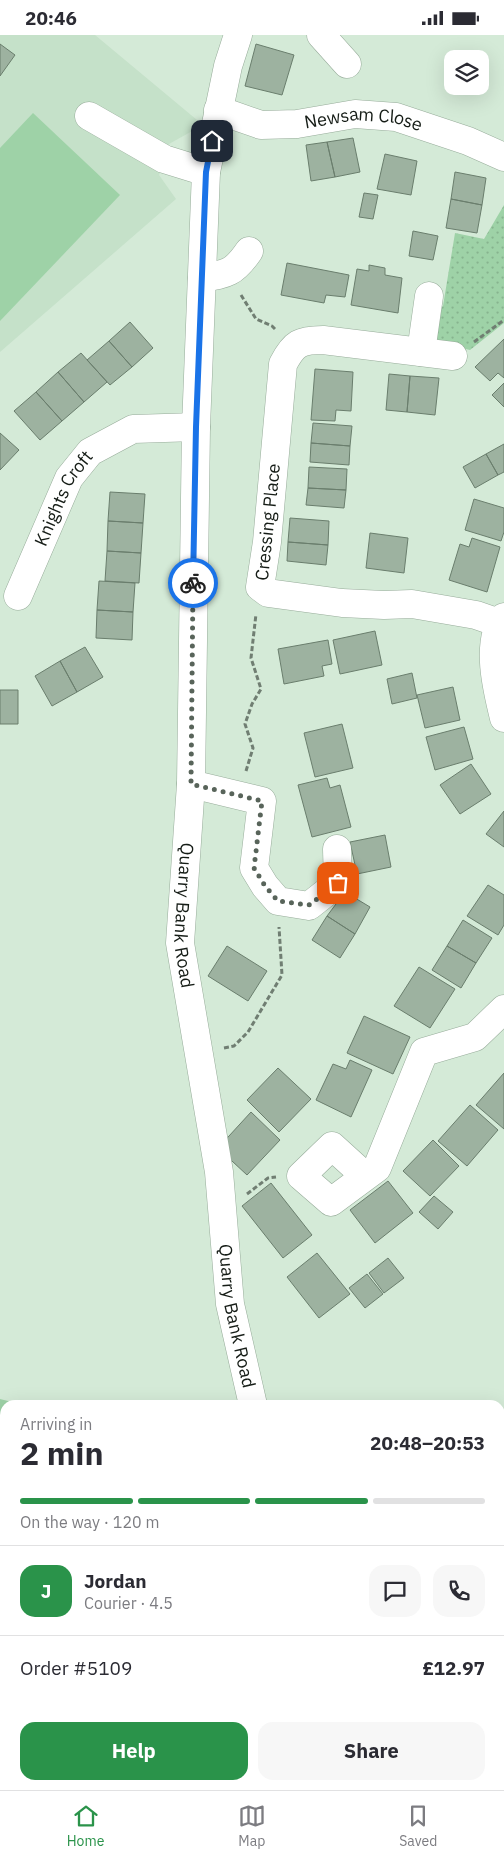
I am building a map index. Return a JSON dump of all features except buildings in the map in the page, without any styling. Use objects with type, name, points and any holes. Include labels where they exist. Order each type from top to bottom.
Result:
[{"type":"street","name":"Quarry Bank Road","points":[[238,35],[228,66],[206,172],[214,276],[196,427],[191,784],[180,943],[220,1172],[230,1304],[253,1400]]},
{"type":"street","points":[[321,35],[347,64]]},
{"type":"street","name":"Newsam Close","points":[[218,110],[261,125],[297,124],[355,114],[396,117],[468,141],[504,157]]},
{"type":"street","points":[[89,116],[164,159],[206,172]]},
{"type":"street","points":[[214,276],[237,266],[249,251]]},
{"type":"street","points":[[421,352],[429,297]]},
{"type":"street","points":[[294,347],[304,340],[323,340],[453,356]]},
{"type":"street","name":"Cressing Place","points":[[294,347],[283,364],[267,542],[260,587],[268,593],[342,603],[412,604],[502,620]]},
{"type":"street","name":"Knights Croft","points":[[18,597],[69,478],[90,452],[132,429],[196,427]]},
{"type":"street","points":[[502,620],[494,649],[497,687],[504,718]]},
{"type":"street","points":[[191,784],[262,801],[254,868],[265,886],[278,901],[309,905],[338,883],[337,849]]},
{"type":"street","points":[[365,1176],[332,1146],[301,1176],[331,1202],[365,1176],[376,1167],[424,1052],[474,1037],[504,1009]]},
{"type":"path","points":[[214,276],[256,319],[272,326],[294,347]]},
{"type":"path","points":[[453,356],[504,320]]},
{"type":"path","points":[[240,796],[253,748],[246,724],[252,704],[261,689],[251,658],[260,587]]},
{"type":"path","points":[[199,1053],[234,1046],[248,1032],[282,975],[278,901]]},
{"type":"path","points":[[223,1212],[268,1178],[301,1176]]},
{"type":"shaded area","points":[[0,35],[95,35],[203,125],[169,144],[159,175],[176,199],[0,352]]},
{"type":"green space","points":[[33,113],[120,195],[0,321],[0,148]]},
{"type":"green space","points":[[504,205],[504,323],[470,350],[440,343],[433,334],[436,311],[443,306],[455,233],[484,239]]},
{"type":"way so far","points":[[193,583],[191,784],[262,801],[254,868],[265,886],[278,901],[309,905],[338,883]]},
{"type":"route","points":[[193,583],[196,427],[206,172],[212,141]]}]
